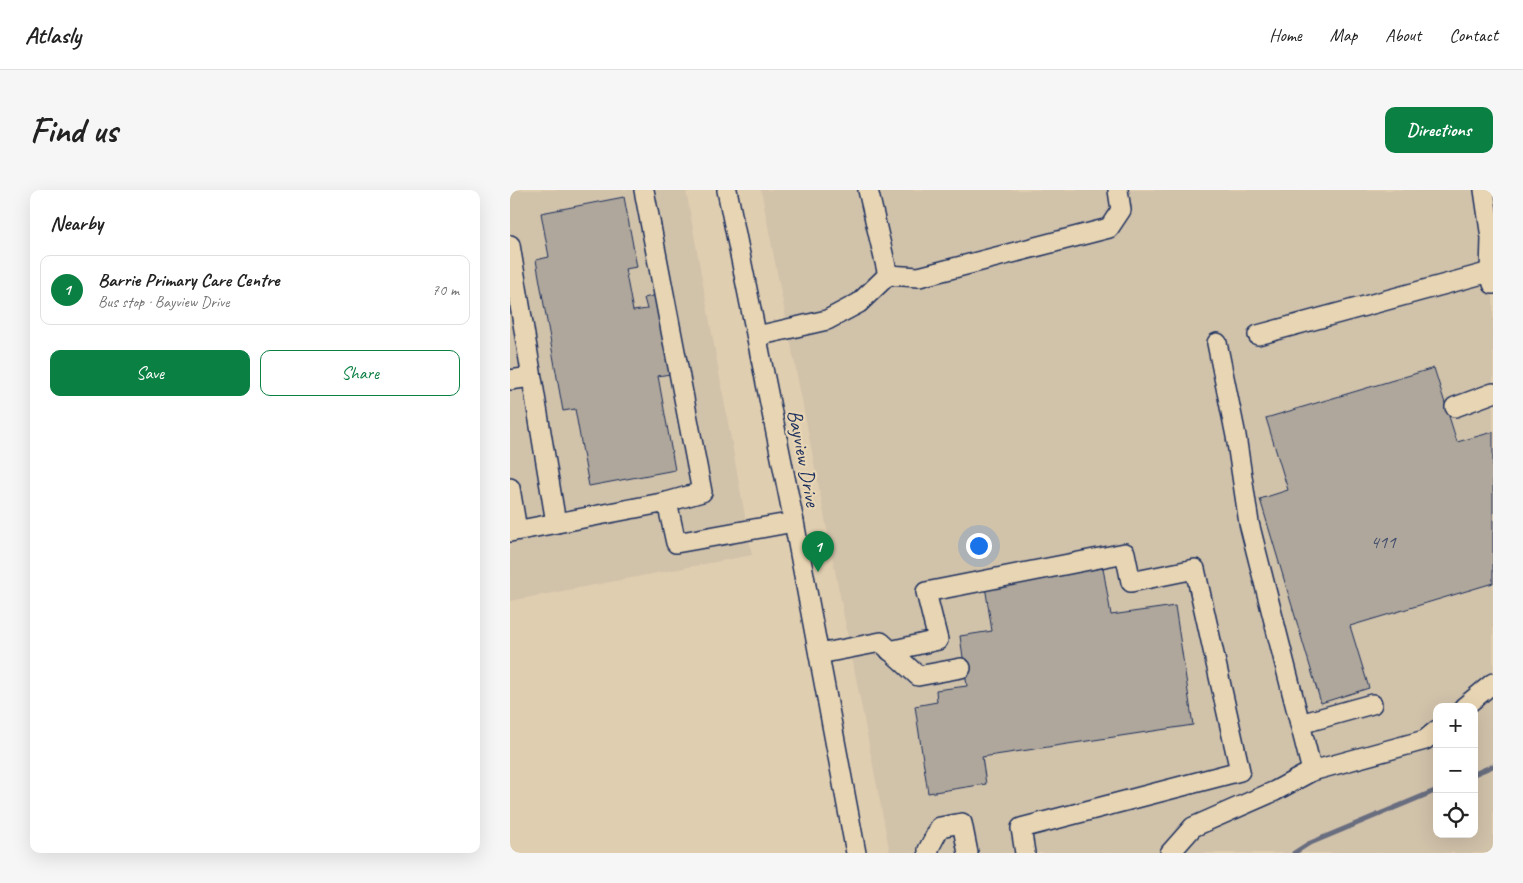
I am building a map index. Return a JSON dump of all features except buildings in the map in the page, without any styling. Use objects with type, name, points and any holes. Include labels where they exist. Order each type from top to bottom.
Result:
[{"type":"street","points":[[510,488],[513,531],[667,502],[702,492],[644,190]]},
{"type":"street","name":"Bayview Drive","points":[[727,190],[794,522],[856,853]]},
{"type":"street","points":[[868,190],[888,276]]},
{"type":"street","points":[[756,336],[827,320],[859,303],[888,276],[919,277],[1110,228],[1121,210],[1118,190]]},
{"type":"street","points":[[1258,335],[1492,278],[1491,238],[1484,190]]},
{"type":"street","points":[[510,244],[556,523]]},
{"type":"street","points":[[1217,343],[1236,436],[1249,523],[1312,771]]},
{"type":"street","points":[[510,380],[531,377]]},
{"type":"street","points":[[1455,407],[1493,393]]},
{"type":"street","points":[[667,502],[676,543],[794,522]]},
{"type":"street","points":[[890,651],[938,640],[926,592],[1125,554],[1131,582],[1195,569],[1240,771],[1021,828],[1025,853]]},
{"type":"street","points":[[819,654],[881,642],[918,676],[960,668]]},
{"type":"street","points":[[1469,703],[1493,682]]},
{"type":"street","points":[[1300,724],[1372,704]]},
{"type":"street","points":[[1170,853],[1193,828],[1275,792],[1312,771],[1425,740],[1433,733]]},
{"type":"street","points":[[928,853],[940,827],[962,823],[968,853]]},
{"type":"shaded area","points":[[510,190],[686,190],[752,555],[510,601]]},
{"type":"shaded area","points":[[761,190],[1493,190],[1493,853],[890,853]]},
{"type":"waterway","points":[[1478,772],[1493,766]]},
{"type":"waterway","points":[[1294,853],[1308,844],[1433,792]]},
{"type":"place","name":"Barrie Primary Care Centre","points":[[818,572]]}]
